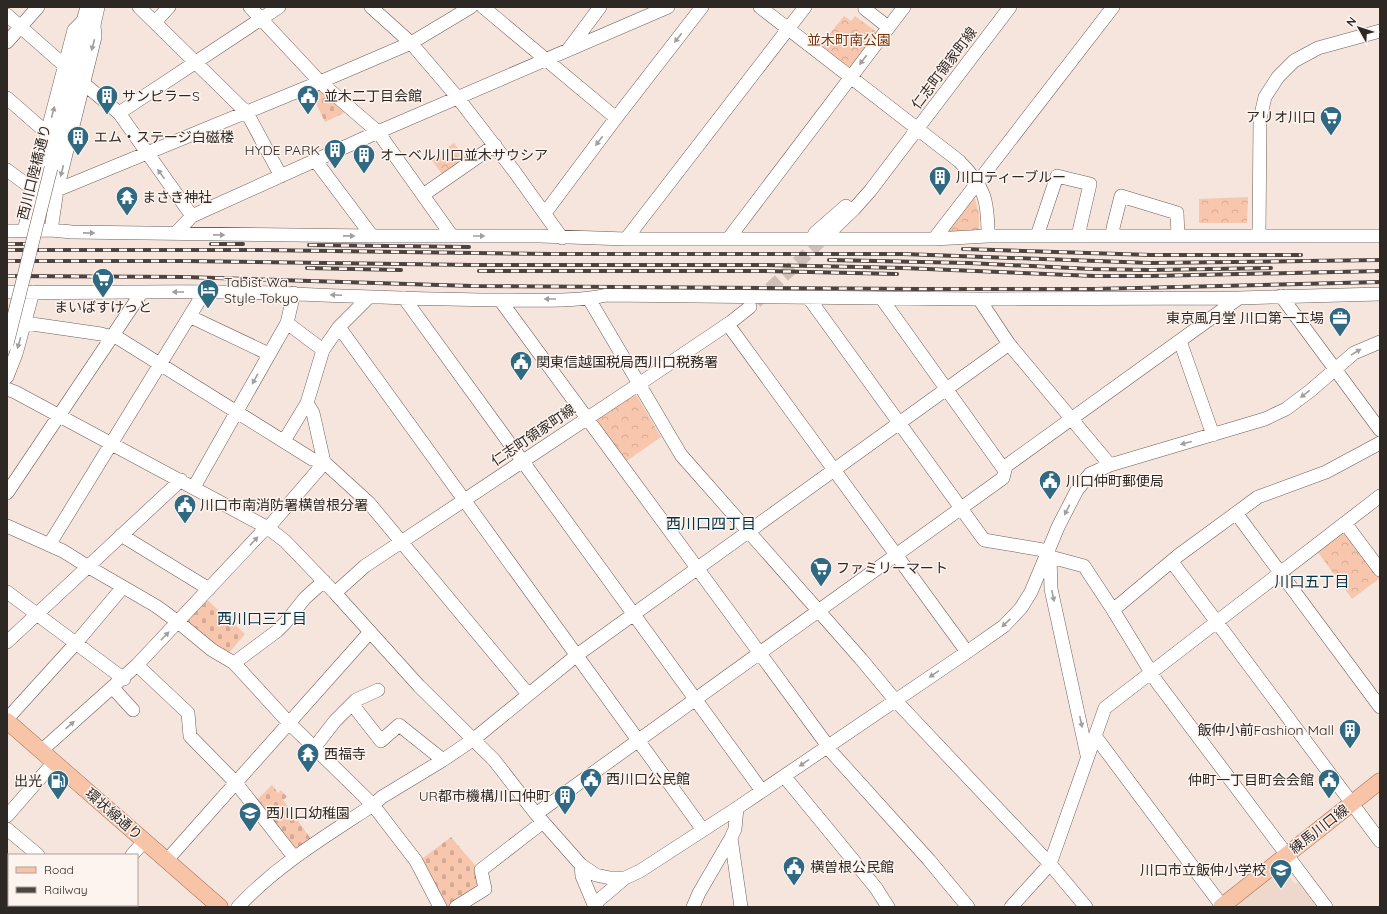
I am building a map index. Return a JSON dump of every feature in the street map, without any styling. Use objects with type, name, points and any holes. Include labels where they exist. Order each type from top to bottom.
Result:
[{"type":"main road","name":"環状線通り","points":[[7,720],[220,907]]},
{"type":"main road","name":"練馬川口線","points":[[1221,907],[1380,781]]},
{"type":"street","points":[[7,42],[38,7]]},
{"type":"street","points":[[24,231],[47,133],[74,30],[83,21],[87,7]]},
{"type":"street","name":"西川口陸橋通り","points":[[7,344],[91,7]]},
{"type":"street","points":[[50,230],[57,190],[83,83],[96,37],[94,25],[98,7]]},
{"type":"street","points":[[139,7],[247,112],[281,176]]},
{"type":"street","points":[[155,22],[169,7]]},
{"type":"street","points":[[250,7],[320,82],[378,132],[452,236]]},
{"type":"street","points":[[119,113],[279,7]]},
{"type":"street","points":[[371,7],[411,43],[458,98],[545,213],[562,238]]},
{"type":"street","points":[[7,170],[34,190],[57,190],[147,154],[411,43],[471,7]]},
{"type":"street","points":[[483,7],[616,118]]},
{"type":"street","points":[[567,50],[600,7]]},
{"type":"street","points":[[175,234],[192,216],[378,132],[668,7]]},
{"type":"street","points":[[545,213],[702,7]]},
{"type":"street","points":[[760,7],[959,161],[973,175],[982,191],[988,212],[988,236]]},
{"type":"street","points":[[626,239],[805,7]]},
{"type":"street","points":[[866,7],[865,9],[888,28]]},
{"type":"street","points":[[729,238],[904,7]]},
{"type":"street","name":"仁志町領家町線","points":[[907,143],[1010,7]]},
{"type":"street","points":[[934,239],[1113,7]]},
{"type":"street","points":[[7,15],[65,66]]},
{"type":"street","points":[[1259,236],[1260,119],[1266,97],[1278,77],[1294,61],[1318,48],[1380,31]]},
{"type":"street","points":[[83,83],[119,113],[192,216]]},
{"type":"street","points":[[7,98],[47,133]]},
{"type":"street","points":[[813,238],[815,233],[854,199],[890,156],[907,143]]},
{"type":"street","points":[[829,233],[870,191],[907,143]]},
{"type":"street","points":[[423,195],[494,145]]},
{"type":"street","points":[[315,160],[372,236]]},
{"type":"street","points":[[1037,236],[1058,176],[1090,184],[1078,236]]},
{"type":"street","points":[[1112,236],[1121,196],[1177,213],[1178,236]]},
{"type":"street","points":[[7,231],[50,230],[72,232],[175,234],[372,236],[540,236],[562,238],[626,239],[934,239],[988,236],[1380,236]]},
{"type":"street","points":[[7,377],[16,354],[33,292]]},
{"type":"street","points":[[7,294],[33,292],[294,293],[369,297],[500,300],[589,299],[606,296],[749,302],[771,296],[979,299],[1239,298],[1380,294]]},
{"type":"street","points":[[7,493],[142,292]]},
{"type":"street","points":[[49,545],[206,292]]},
{"type":"street","points":[[194,487],[287,323],[294,293]]},
{"type":"street","points":[[652,374],[672,369],[732,330],[750,316],[771,296]]},
{"type":"street","points":[[1281,296],[1380,430]]},
{"type":"street","points":[[284,441],[306,403],[322,350],[339,327],[369,297]]},
{"type":"street","points":[[808,297],[984,540],[1049,554],[1084,566],[1113,610],[1151,673],[1326,907]]},
{"type":"street","points":[[404,298],[762,791]]},
{"type":"street","points":[[882,298],[1005,471]]},
{"type":"street","points":[[456,907],[485,889],[481,870],[540,818],[639,740],[1003,478],[1006,466],[1239,298]]},
{"type":"street","points":[[589,299],[676,448],[895,700],[1050,864],[1086,907]]},
{"type":"street","points":[[979,299],[1009,344],[1110,465]]},
{"type":"street","points":[[500,300],[698,568],[825,742],[827,747],[929,860],[968,907]]},
{"type":"street","name":"仁志町領家町線","points":[[335,593],[365,566],[401,541],[731,322],[749,302]]},
{"type":"street","points":[[191,317],[269,354]]},
{"type":"street","points":[[25,322],[113,336],[312,459],[324,462],[369,503],[528,694]]},
{"type":"street","points":[[287,323],[322,350]]},
{"type":"street","points":[[339,327],[704,830]]},
{"type":"street","points":[[732,330],[967,652]]},
{"type":"street","points":[[1180,341],[1213,435]]},
{"type":"street","points":[[595,907],[599,900],[625,878],[640,872],[704,830],[1004,626],[1021,608],[1031,592],[1049,554],[1058,527],[1077,490],[1090,474],[1110,465],[1265,419],[1286,409],[1310,391],[1334,368],[1354,353],[1380,342]]},
{"type":"street","points":[[238,907],[247,897],[294,857],[373,805],[382,797],[443,760],[474,739],[577,655],[900,424],[1009,344]]},
{"type":"street","points":[[7,389],[194,487],[268,528],[285,541],[324,581],[420,686],[494,760],[540,818],[581,866],[596,875],[610,878],[625,878]]},
{"type":"street","points":[[306,403],[313,413],[324,462]]},
{"type":"street","points":[[1113,610],[1172,562],[1258,497],[1326,472],[1380,443]]},
{"type":"street","points":[[41,751],[124,679],[262,532],[268,528],[324,462]]},
{"type":"street","points":[[7,642],[181,480]]},
{"type":"street","points":[[1011,907],[1050,864],[1105,708],[1380,496]]},
{"type":"street","points":[[1236,513],[1380,707]]},
{"type":"street","points":[[1345,523],[1380,570]]},
{"type":"street","points":[[7,526],[63,551],[156,606],[212,650],[234,663],[289,723],[373,805],[416,861],[440,907]]},
{"type":"street","points":[[121,535],[209,589]]},
{"type":"street","points":[[1049,554],[1051,589],[1088,756]]},
{"type":"street","points":[[1172,562],[1380,841]]},
{"type":"street","points":[[234,663],[285,624],[305,598],[324,581]]},
{"type":"street","points":[[7,720],[124,588]]},
{"type":"street","points":[[7,592],[124,679]]},
{"type":"street","points":[[167,860],[370,632]]},
{"type":"street","points":[[137,665],[188,714],[190,736],[236,783],[294,857]]},
{"type":"street","points":[[113,688],[133,710]]},
{"type":"street","points":[[314,748],[335,721],[356,700],[378,690]]},
{"type":"street","points":[[352,704],[381,741],[399,725],[443,760]]},
{"type":"street","points":[[1095,736],[1221,907]]},
{"type":"street","points":[[7,816],[54,762]]},
{"type":"street","points":[[784,776],[876,888],[888,907]]},
{"type":"street","points":[[693,907],[699,893],[735,829],[737,808]]},
{"type":"street","points":[[7,829],[37,854]]},
{"type":"street","points":[[731,838],[741,907]]},
{"type":"street","points":[[133,854],[145,840]]},
{"type":"street","points":[[581,866],[582,876],[595,907]]},
{"type":"shaded area","name":"川口市立飯仲小学校","points":[[1283,868],[1295,884],[1300,881],[1315,904],[1319,907],[1234,907]]},
{"type":"green space","name":"並木町南公園","points":[[844,16],[851,21],[855,16],[878,33],[850,70],[820,46]]},
{"type":"green space","points":[[320,89],[346,112],[325,122],[311,93]]},
{"type":"green space","points":[[454,143],[467,161],[444,177],[431,159]]},
{"type":"green space","points":[[974,195],[979,214],[978,231],[944,232]]},
{"type":"green space","points":[[1248,197],[1247,223],[1199,223],[1199,199]]},
{"type":"green space","points":[[634,395],[637,396],[661,437],[625,462],[596,420]]},
{"type":"green space","points":[[1343,530],[1380,576],[1380,578],[1352,599],[1317,551]]},
{"type":"green space","points":[[205,598],[245,634],[228,654],[186,624],[187,617]]},
{"type":"green space","points":[[272,785],[278,793],[281,790],[287,797],[283,800],[311,839],[293,850],[256,801]]},
{"type":"green space","points":[[451,837],[479,870],[482,885],[448,907],[444,907],[421,862],[423,858]]},
{"type":"tunnel","points":[[756,302],[829,233]]},
{"type":"railway","points":[[7,244],[29,244]]},
{"type":"railway","points":[[211,244],[243,244]]},
{"type":"railway","points":[[309,245],[469,247]]},
{"type":"railway","points":[[963,249],[1151,255],[1301,255]]},
{"type":"railway","points":[[7,250],[261,250],[552,254],[903,254],[1151,263],[1380,260]]},
{"type":"railway","points":[[829,260],[969,263],[1092,269],[1150,270],[1271,268]]},
{"type":"railway","points":[[7,261],[186,261],[473,265],[767,265],[903,268],[1094,276],[1380,271]]},
{"type":"railway","points":[[307,268],[401,270]]},
{"type":"railway","points":[[479,271],[765,271],[897,274]]},
{"type":"railway","points":[[7,276],[185,277],[472,286],[919,289],[1095,289],[1380,282]]},
{"type":"place","name":"サンピラーS","points":[[107,116]]},
{"type":"place","name":"並木二丁目会館","points":[[308,116]]},
{"type":"place","name":"アリオ川口","points":[[1331,136]]},
{"type":"place","name":"エム・ステージ白磁楼","points":[[78,156]]},
{"type":"place","name":"HYDE PARK","points":[[335,170]]},
{"type":"place","name":"オーベル川口並木サウシア","points":[[364,174]]},
{"type":"place","name":"川口ティーブルー","points":[[940,196]]},
{"type":"place","name":"まさき神社","points":[[127,216]]},
{"type":"place","name":"まいばすけっと","points":[[103,298]]},
{"type":"place","name":"Tabist Wa Style Tokyo","points":[[208,310]]},
{"type":"place","name":"東京風月堂 川口第一工場","points":[[1340,338]]},
{"type":"place","name":"関東信越国税局西川口税務署","points":[[521,382]]},
{"type":"place","name":"川口仲町郵便局","points":[[1050,500]]},
{"type":"place","name":"川口市南消防署横曽根分署","points":[[185,524]]},
{"type":"place","name":"ファミリーマート","points":[[821,588]]},
{"type":"place","name":"飯仲小前Fashion Mall","points":[[1350,750]]},
{"type":"place","name":"西福寺","points":[[308,774]]},
{"type":"place","name":"西川口公民館","points":[[591,798]]},
{"type":"place","name":"出光","points":[[58,800]]},
{"type":"place","name":"仲町一丁目町会会館","points":[[1329,800]]},
{"type":"place","name":"UR都市機構川口仲町","points":[[565,816]]},
{"type":"place","name":"西川口幼稚園","points":[[250,832]]},
{"type":"place","name":"横曽根公民館","points":[[794,886]]},
{"type":"place","name":"川口市立飯仲小学校","points":[[1281,890]]},
{"type":"district","name":"西川口四丁目","points":[[711,524]]},
{"type":"district","name":"川口五丁目","points":[[1312,582]]},
{"type":"district","name":"西川口三丁目","points":[[262,619]]}]
